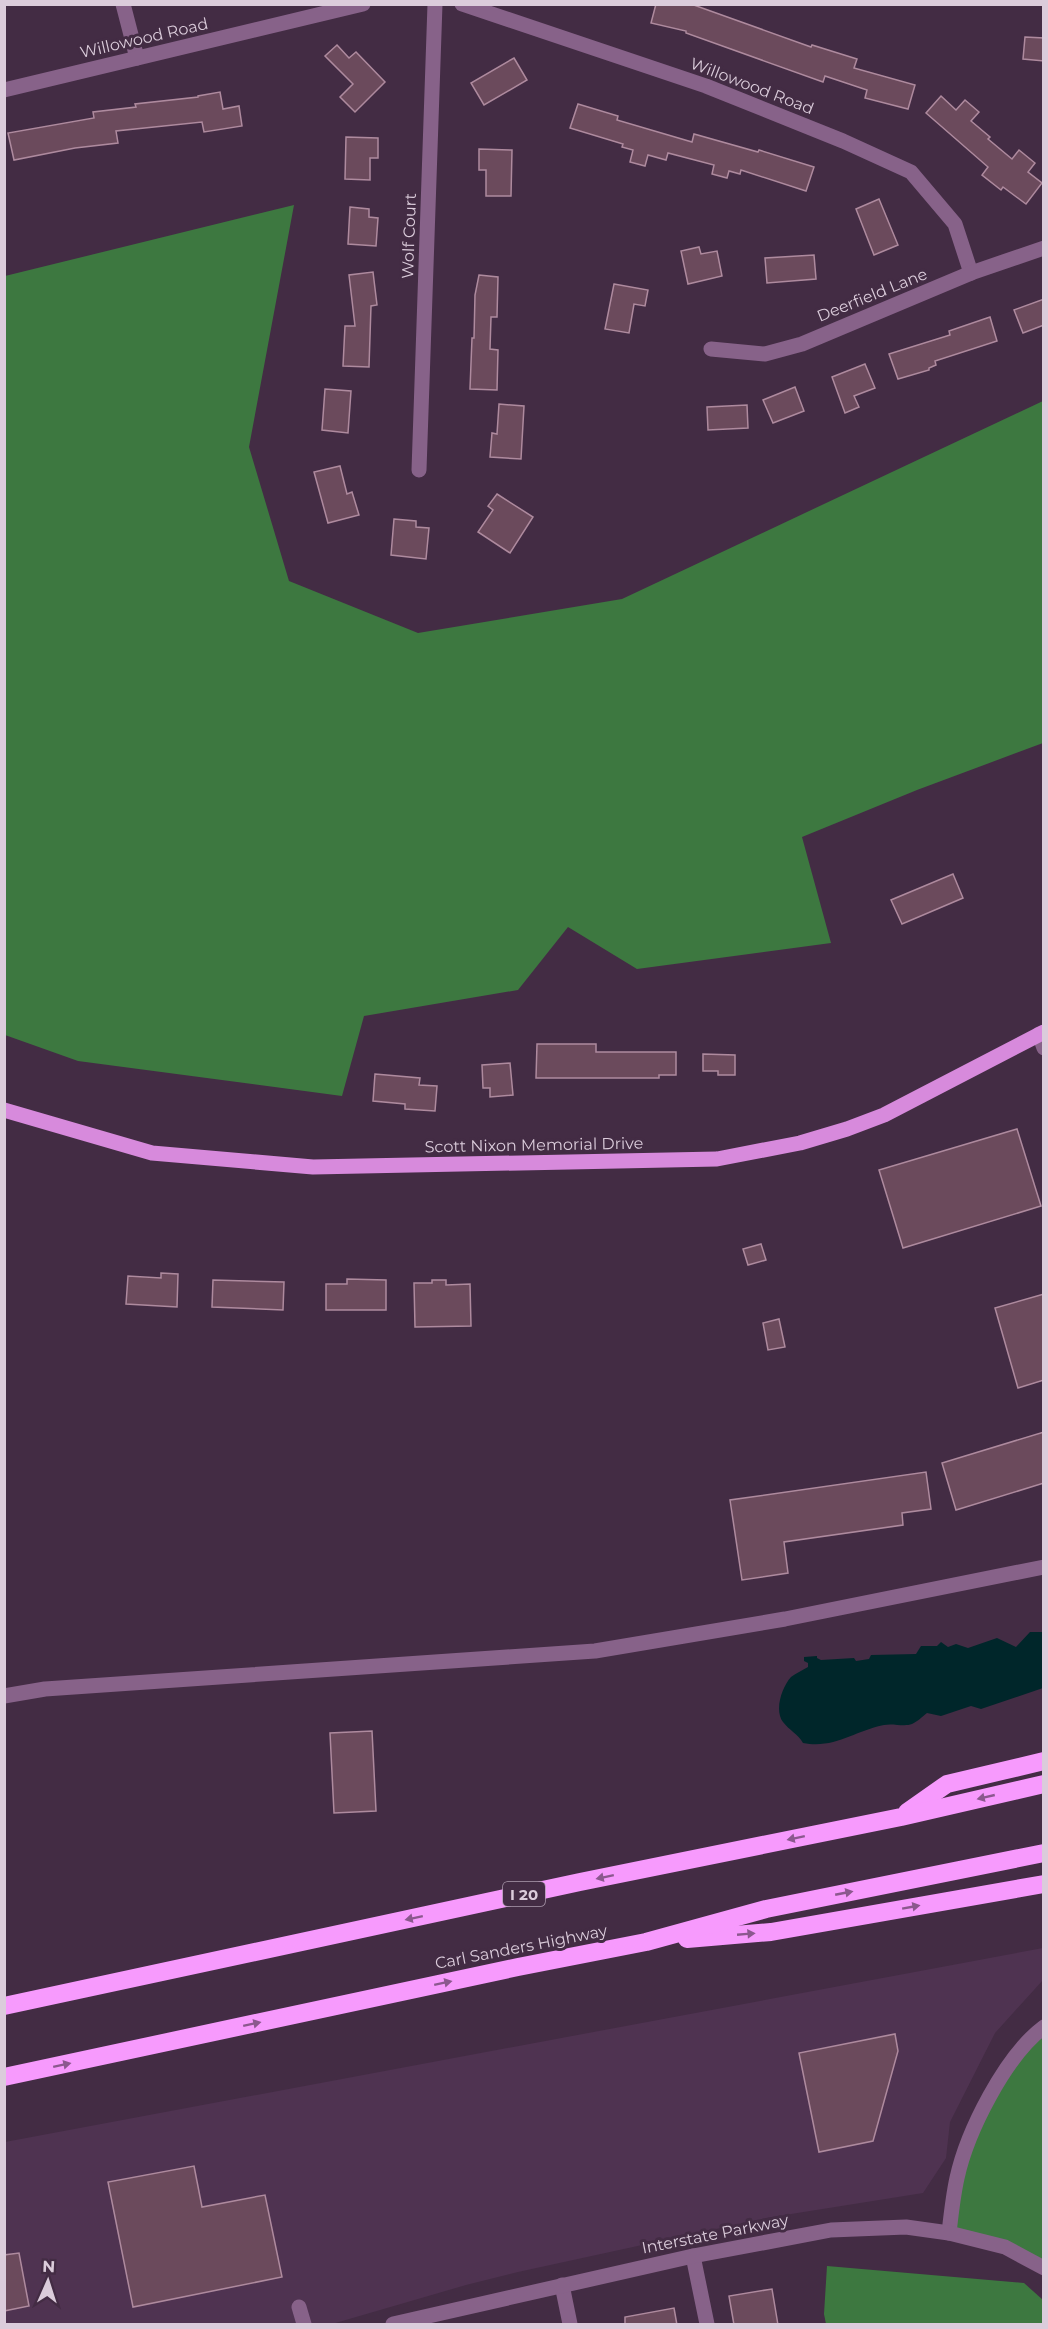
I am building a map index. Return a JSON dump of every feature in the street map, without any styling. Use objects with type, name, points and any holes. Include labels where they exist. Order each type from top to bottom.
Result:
[{"type":"highway","points":[[901,1817],[947,1784],[1044,1761]]},
{"type":"highway","name":"I 20","points":[[4,2006],[568,1885],[901,1817],[1044,1784]]},
{"type":"highway","name":"Carl Sanders Highway","points":[[4,2077],[518,1967],[646,1942],[766,1909],[1044,1853]]},
{"type":"highway","points":[[646,1942],[771,1932],[1044,1884]]},
{"type":"main road","name":"Scott Nixon Memorial Drive","points":[[4,1110],[152,1153],[313,1167],[717,1159],[800,1143],[847,1129],[884,1114],[1042,1038]]},
{"type":"street","points":[[123,4],[137,58]]},
{"type":"street","name":"Willowood Road","points":[[4,90],[363,4]]},
{"type":"street","name":"Wolf Court","points":[[419,470],[435,4]]},
{"type":"street","name":"Willowood Road","points":[[462,4],[706,86],[843,141],[911,172],[955,224],[971,273]]},
{"type":"street","name":"Deerfield Lane","points":[[711,349],[765,354],[783,349],[971,273],[1044,248]]},
{"type":"street","points":[[4,1696],[45,1689],[595,1651],[785,1619],[1044,1567]]},
{"type":"street","points":[[949,2233],[957,2177],[974,2129],[1015,2056],[1044,2027]]},
{"type":"street","name":"Interstate Parkway","points":[[393,2325],[693,2256],[831,2230],[906,2227],[949,2233],[1005,2247],[1044,2268]]},
{"type":"street","points":[[693,2256],[707,2325]]},
{"type":"street","points":[[561,2285],[570,2325]]},
{"type":"street","points":[[299,2307],[304,2325]]},
{"type":"shaded area","points":[[1030,1632],[1043,1632],[1043,1688],[981,1709],[971,1706],[941,1716],[927,1713],[912,1724],[884,1725],[825,1744],[803,1743],[780,1717],[780,1699],[785,1687],[791,1677],[808,1667],[804,1657],[817,1656],[821,1660],[854,1658],[856,1661],[869,1659],[871,1655],[916,1654],[921,1646],[937,1646],[941,1642],[948,1647],[956,1644],[968,1648],[997,1638],[1016,1647]]},
{"type":"shaded area","points":[[1043,1948],[1043,1980],[995,2033],[950,2122],[946,2158],[923,2193],[766,2218],[518,2272],[332,2324],[5,2324],[5,2142]]},
{"type":"green space","points":[[294,205],[249,447],[289,581],[418,633],[622,599],[1043,401],[1043,743],[917,790],[802,837],[831,943],[637,969],[568,927],[518,990],[364,1016],[342,1096],[78,1061],[5,1035],[5,276]]},
{"type":"green space","points":[[1043,2036],[1043,2269],[949,2233],[963,2155],[1015,2056]]},
{"type":"green space","points":[[827,2266],[1024,2283],[1043,2300],[1043,2324],[826,2324],[824,2314]]},
{"type":"building","points":[[656,4],[691,4],[811,47],[812,45],[857,59],[854,68],[915,85],[908,109],[865,98],[867,90],[825,76],[823,82],[686,33],[686,31],[651,23]]},
{"type":"building","points":[[1025,37],[1044,38],[1044,61],[1023,59]]},
{"type":"building","points":[[337,45],[349,58],[356,52],[385,82],[355,112],[340,97],[353,84],[325,56]]},
{"type":"building","points":[[514,58],[527,80],[484,105],[471,83]]},
{"type":"building","points":[[220,92],[223,109],[239,106],[242,126],[204,132],[202,122],[116,131],[118,143],[75,148],[14,160],[8,133],[94,118],[93,112]]},
{"type":"building","points":[[941,96],[956,110],[965,100],[979,112],[971,121],[990,137],[988,139],[1012,159],[1019,150],[1035,163],[1028,172],[1042,183],[1026,204],[1003,187],[1001,190],[982,175],[988,167],[926,113]]},
{"type":"building","points":[[578,104],[618,116],[617,120],[692,142],[694,134],[758,152],[759,150],[814,167],[806,191],[741,170],[740,174],[729,171],[727,178],[712,174],[714,165],[668,153],[666,160],[648,155],[645,166],[630,162],[633,150],[622,147],[623,144],[570,128]]},
{"type":"building","points":[[346,137],[378,138],[378,158],[370,158],[370,180],[345,179]]},
{"type":"building","points":[[479,149],[512,150],[511,196],[486,196],[486,170],[479,170]]},
{"type":"building","points":[[879,199],[898,245],[874,255],[856,209]]},
{"type":"building","points":[[350,207],[369,209],[369,217],[378,218],[376,246],[348,244]]},
{"type":"building","points":[[699,247],[701,254],[717,251],[722,276],[688,284],[681,251]]},
{"type":"building","points":[[814,255],[816,279],[767,283],[765,258]]},
{"type":"building","points":[[373,272],[377,305],[371,306],[369,367],[343,366],[345,326],[355,326],[349,275]]},
{"type":"building","points":[[479,275],[498,277],[497,317],[491,317],[490,349],[498,350],[497,390],[470,389],[475,295]]},
{"type":"building","points":[[614,284],[648,290],[645,306],[634,304],[629,333],[605,329]]},
{"type":"building","points":[[1044,299],[1044,325],[1023,333],[1014,310]]},
{"type":"building","points":[[990,317],[997,341],[935,361],[936,365],[929,370],[898,379],[889,354],[950,335],[949,331]]},
{"type":"building","points":[[865,364],[875,388],[854,396],[859,407],[845,413],[832,377]]},
{"type":"building","points":[[795,387],[804,411],[773,423],[763,400]]},
{"type":"building","points":[[325,389],[351,391],[348,433],[322,430]]},
{"type":"building","points":[[499,404],[524,406],[521,459],[490,457],[492,433],[497,434]]},
{"type":"building","points":[[747,405],[748,428],[708,430],[707,407]]},
{"type":"building","points":[[340,466],[347,494],[352,492],[359,515],[328,523],[314,472]]},
{"type":"building","points":[[497,494],[533,517],[510,553],[478,532],[493,510],[488,506]]},
{"type":"building","points":[[394,519],[416,521],[416,527],[429,528],[426,559],[391,555]]},
{"type":"building","points":[[953,874],[963,898],[902,924],[891,900]]},
{"type":"building","points":[[537,1044],[596,1044],[596,1052],[676,1052],[676,1075],[659,1075],[659,1078],[536,1078]]},
{"type":"building","points":[[703,1054],[735,1055],[735,1075],[718,1075],[718,1071],[703,1071]]},
{"type":"building","points":[[510,1063],[513,1095],[490,1097],[490,1088],[483,1088],[482,1065]]},
{"type":"building","points":[[375,1074],[420,1078],[419,1085],[437,1086],[435,1111],[405,1109],[405,1104],[373,1101]]},
{"type":"building","points":[[1017,1129],[1041,1206],[903,1248],[879,1170]]},
{"type":"building","points":[[761,1244],[766,1260],[748,1265],[743,1249]]},
{"type":"building","points":[[161,1273],[178,1274],[177,1307],[126,1304],[128,1276],[161,1278]]},
{"type":"building","points":[[347,1279],[386,1280],[386,1310],[326,1310],[326,1284],[347,1284]]},
{"type":"building","points":[[213,1280],[284,1282],[283,1310],[212,1307]]},
{"type":"building","points":[[432,1280],[446,1280],[446,1285],[470,1284],[471,1326],[415,1327],[414,1283],[432,1283]]},
{"type":"building","points":[[1044,1294],[1044,1380],[1018,1388],[995,1308]]},
{"type":"building","points":[[779,1319],[785,1347],[768,1350],[763,1323]]},
{"type":"building","points":[[1044,1432],[1044,1483],[956,1510],[942,1463]]},
{"type":"building","points":[[926,1472],[931,1509],[902,1513],[903,1525],[784,1542],[788,1573],[742,1580],[730,1500]]},
{"type":"building","points":[[372,1731],[376,1811],[334,1813],[330,1733]]},
{"type":"building","points":[[895,2034],[898,2051],[873,2141],[819,2152],[799,2053]]},
{"type":"building","points":[[194,2166],[202,2207],[265,2195],[282,2277],[133,2307],[108,2182]]},
{"type":"building","points":[[19,2253],[29,2306],[4,2311],[4,2255]]},
{"type":"building","points":[[772,2289],[778,2325],[734,2325],[729,2296]]},
{"type":"building","points":[[674,2308],[677,2325],[625,2325],[625,2317]]}]
